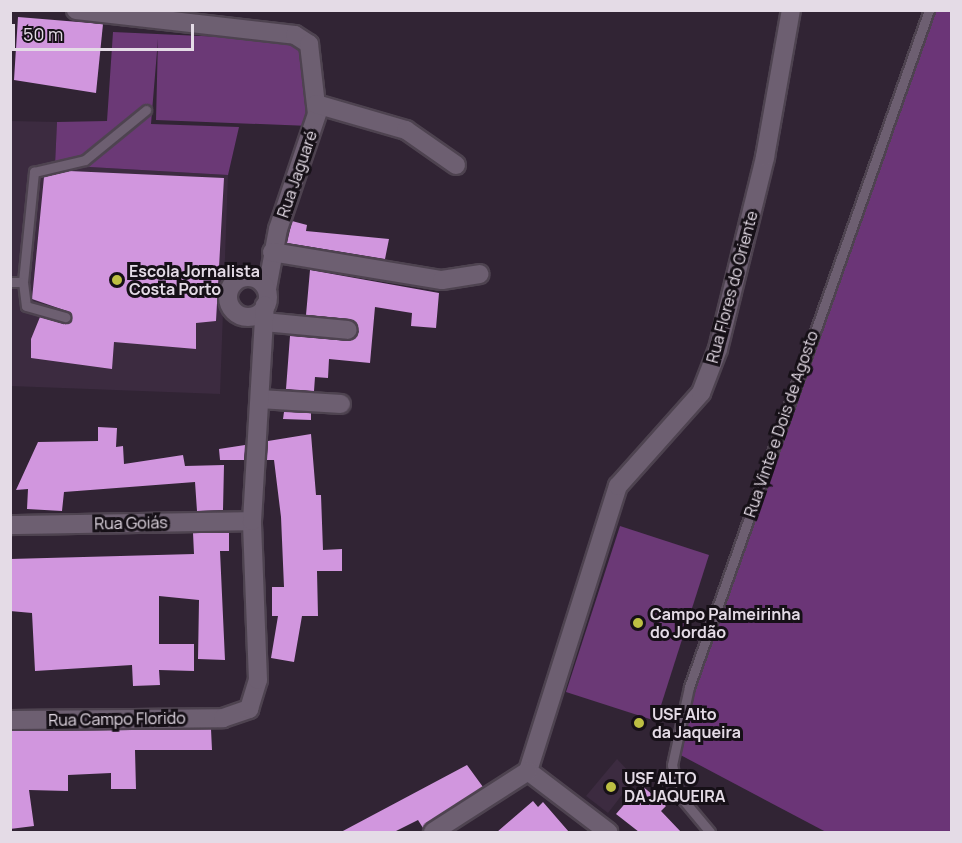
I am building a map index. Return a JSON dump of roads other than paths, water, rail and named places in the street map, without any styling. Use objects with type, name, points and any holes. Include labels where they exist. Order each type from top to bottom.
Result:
[{"type":"street","name":"Rua Jaguaré","points":[[76,10],[301,37],[313,55],[316,104],[307,155],[272,252],[265,305],[252,521],[258,680],[249,709],[223,718]]},
{"type":"street","name":"Rua Flores do Oriente","points":[[528,771],[618,486],[701,393],[718,349],[765,157],[791,10]]},
{"type":"street","points":[[316,104],[406,130],[456,165]]},
{"type":"street","points":[[272,252],[442,280],[480,274]]},
{"type":"street","points":[[265,305],[348,330]]},
{"type":"street","points":[[260,399],[341,404]]},
{"type":"street","name":"Rua Goiás","points":[[10,525],[252,521]]},
{"type":"street","name":"Rua Campo Florido","points":[[10,720],[223,718]]},
{"type":"street","points":[[433,832],[528,771],[609,832]]},
{"type":"lane","name":"Rua Vinte e Dois de Agosto","points":[[710,832],[679,795],[672,765],[689,687],[929,10]]},
{"type":"lane","points":[[65,317],[26,306],[23,282],[33,172],[43,166],[86,159],[146,110]]},
{"type":"lane","points":[[10,282],[23,282]]},
{"type":"place","name":"Escola Jornalista Costa Porto","points":[[117,280]]},
{"type":"place","name":"Campo Palmeirinha do Jordão","points":[[638,623]]},
{"type":"place","name":"USF Alto da Jaqueira","points":[[639,723]]},
{"type":"place","name":"USF ALTO DA JAQUEIRA","points":[[611,787]]}]
